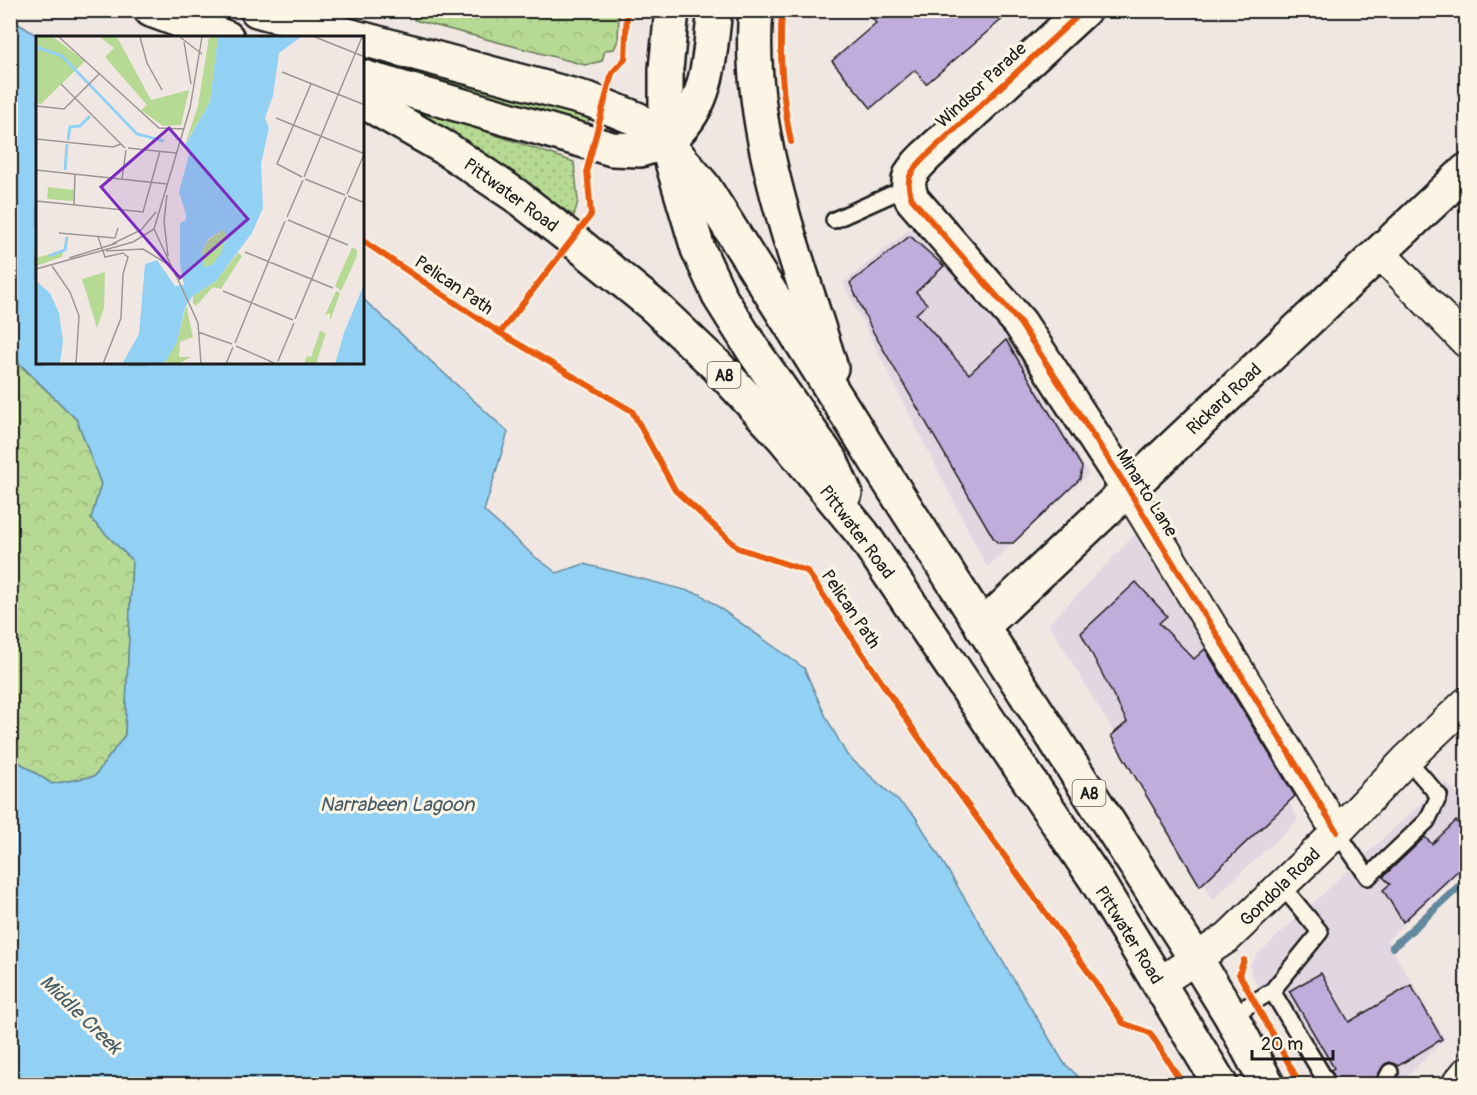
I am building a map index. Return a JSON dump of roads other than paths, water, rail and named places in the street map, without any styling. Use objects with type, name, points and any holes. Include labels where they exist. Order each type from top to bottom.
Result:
[{"type":"main road","points":[[151,10],[221,36]]},
{"type":"main road","points":[[257,10],[351,36]]},
{"type":"main road","points":[[672,10],[666,69],[666,142],[698,249],[722,299],[755,353],[831,461],[862,533]]},
{"type":"main road","points":[[364,77],[603,147],[640,150],[666,142],[690,118],[701,96],[708,66],[715,10]]},
{"type":"main road","points":[[756,10],[756,85],[775,186],[842,404]]},
{"type":"main road","name":"Windsor Parade","points":[[908,187],[909,178],[915,167],[1084,10]]},
{"type":"main road","name":"A8","points":[[364,39],[604,104],[637,119],[666,142],[704,187],[982,627],[1196,959],[1231,1016],[1267,1084]]},
{"type":"main road","name":"Pittwater Road","points":[[364,102],[445,148],[515,195],[573,240],[654,306],[717,366],[783,437],[862,533],[1095,878],[1220,1084]]},
{"type":"main road","name":"Rickard Road","points":[[982,627],[1467,171]]},
{"type":"main road","name":"Minarto Lane","points":[[908,187],[912,199],[1020,323],[1128,489]]},
{"type":"street","points":[[1380,253],[1467,342]]},
{"type":"street","name":"Minarto Lane","points":[[1128,489],[1337,832]]},
{"type":"street","name":"Gondola Road","points":[[1159,983],[1228,937],[1337,832],[1407,759],[1467,703]]},
{"type":"street","points":[[1457,1084],[1467,1073]]},
{"type":"lane","points":[[834,220],[908,187]]},
{"type":"lane","points":[[1337,832],[1368,877],[1427,821],[1439,796],[1407,759]]},
{"type":"lane","points":[[1231,1016],[1272,991],[1320,932],[1282,886]]},
{"type":"lane","points":[[1272,991],[1328,1084]]},
{"type":"water","name":"Narrabeen Lagoon","points":[[11,19],[37,36],[36,364],[364,364],[364,300],[508,432],[484,511],[534,556],[557,573],[584,564],[700,594],[804,668],[826,717],[847,755],[915,816],[1064,1063],[1086,1084],[11,1084],[11,757],[52,784],[95,776],[125,735],[132,560],[91,519],[101,484],[77,420],[11,355]]},
{"type":"waterway","points":[[1393,947],[1466,880]]},
{"type":"water label","name":"Middle Creek","points":[[81,1014]]}]
